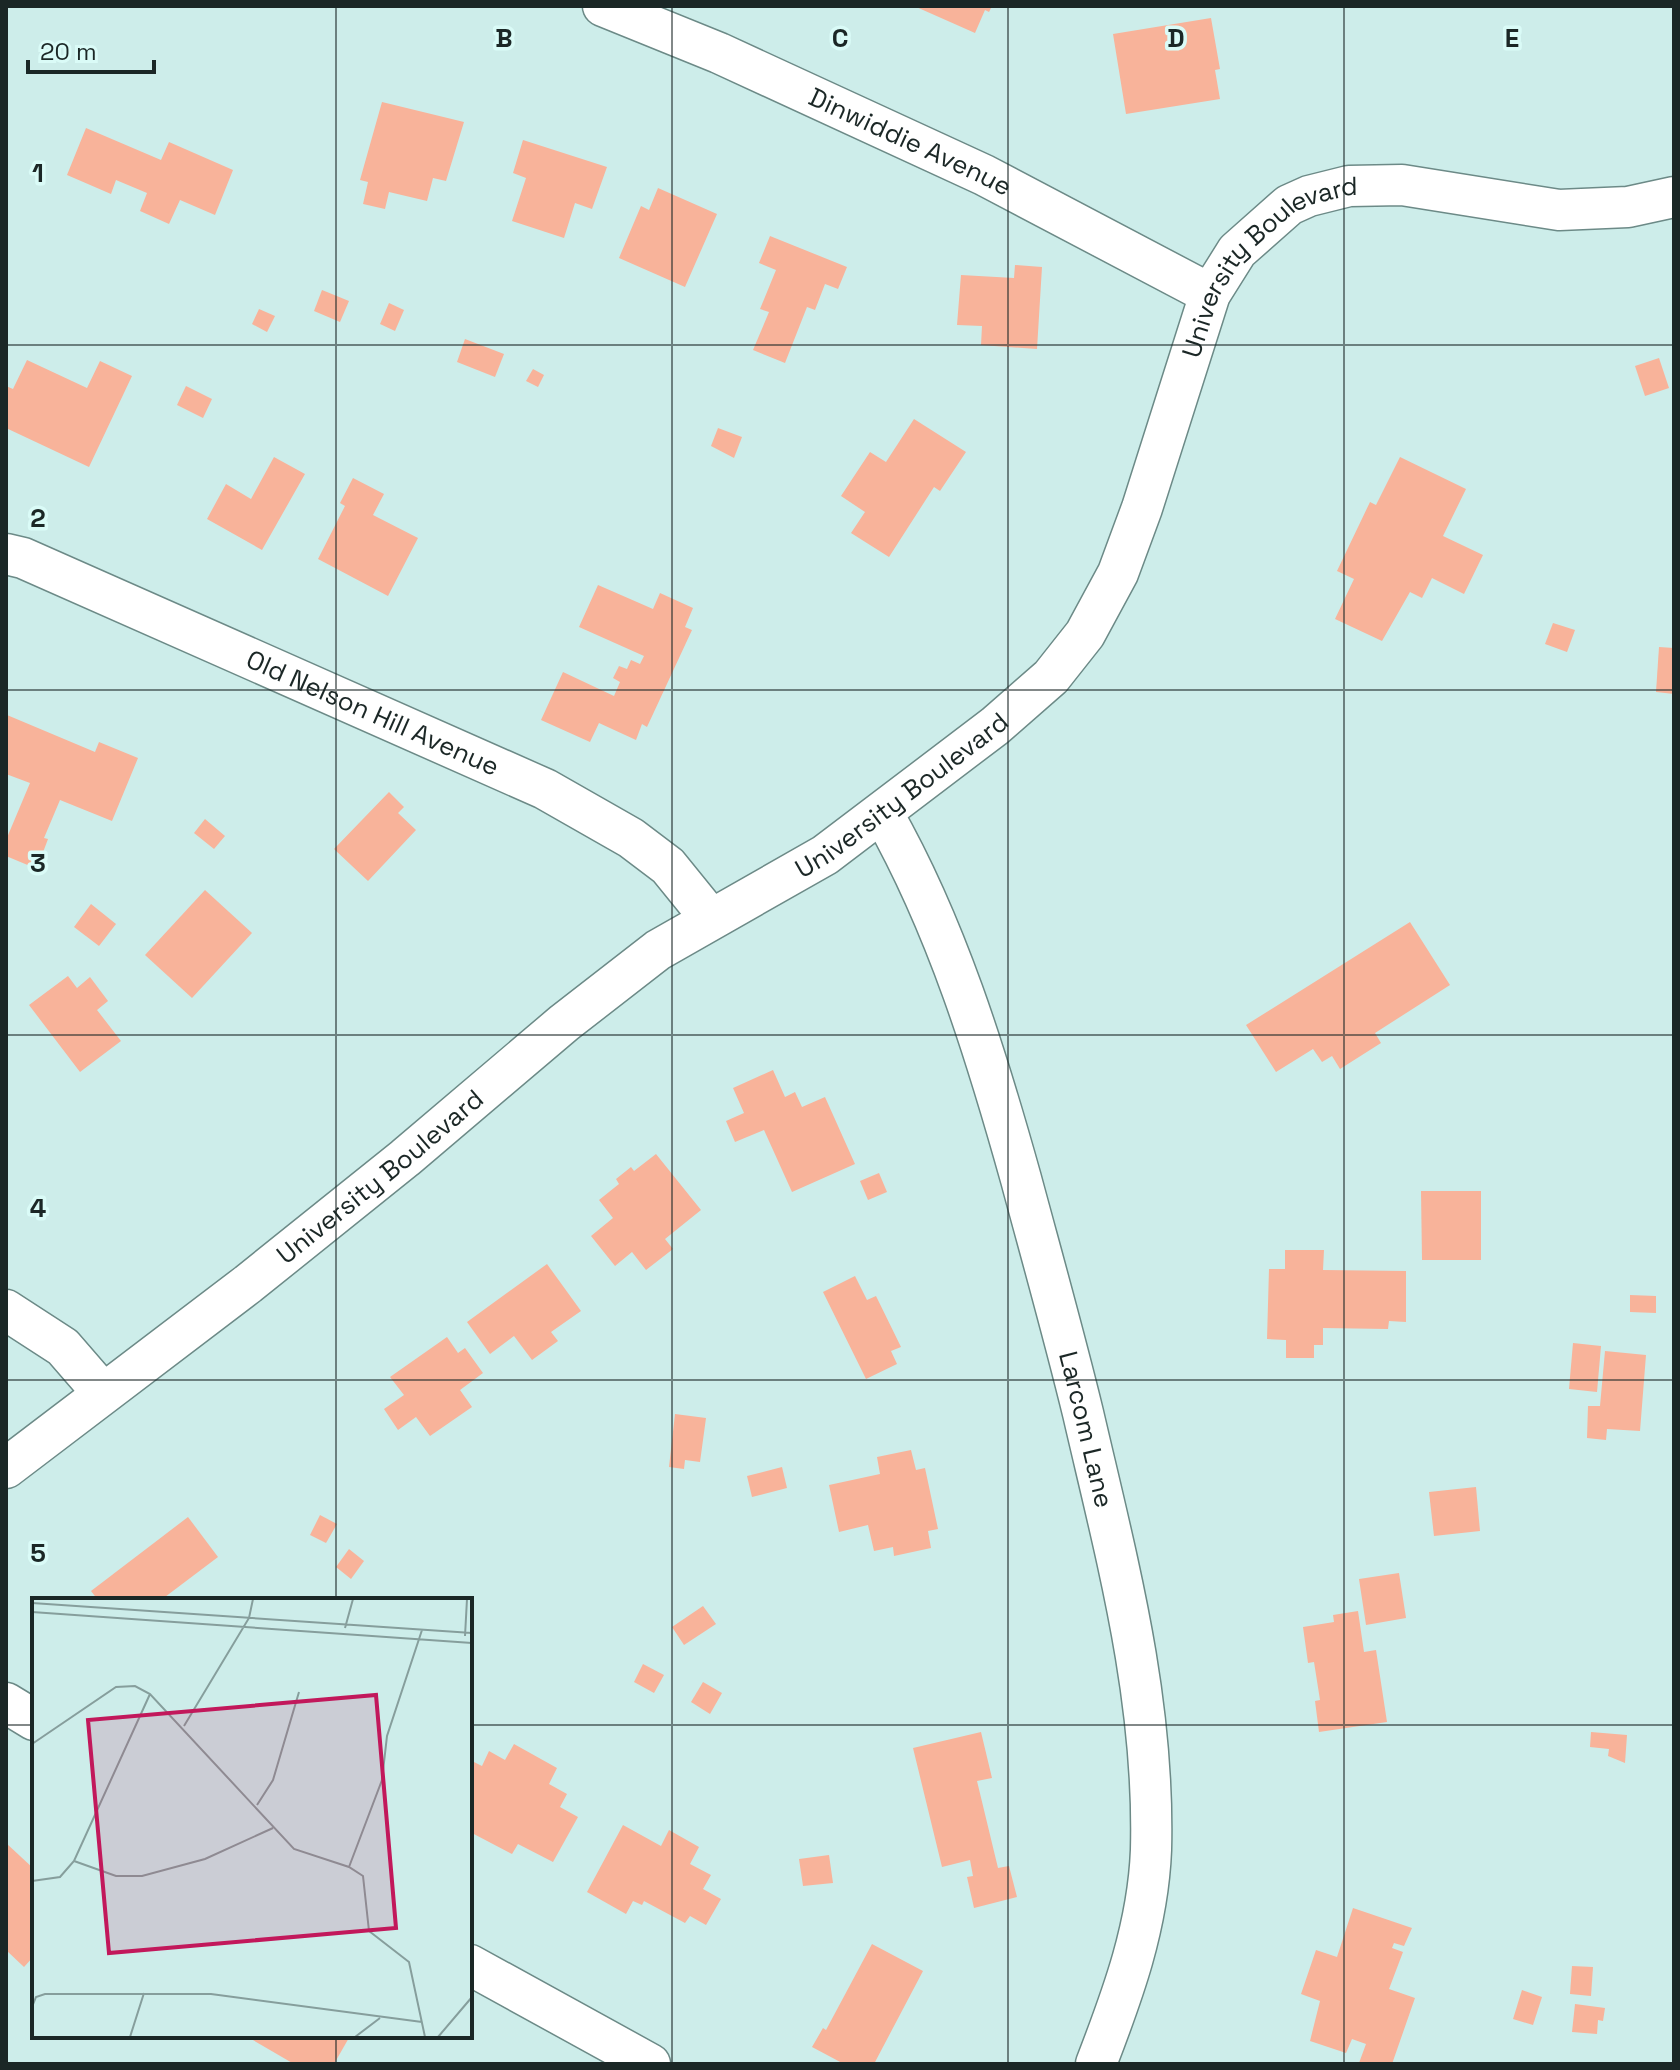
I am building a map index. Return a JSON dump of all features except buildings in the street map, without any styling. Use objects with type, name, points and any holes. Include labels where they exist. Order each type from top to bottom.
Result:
[{"type":"street","name":"Dinwiddie Avenue","points":[[603,6],[719,53],[984,175],[1210,294]]},
{"type":"street","name":"University Boulevard","points":[[6,1468],[248,1284],[658,950],[825,855],[883,814],[1051,677],[1085,634],[1118,573],[1142,508],[1210,294],[1237,251],[1289,205],[1349,186],[1402,185],[1559,210],[1628,207],[1674,197]]},
{"type":"street","name":"Old Nelson Hill Avenue","points":[[6,554],[23,558],[141,608],[545,789],[631,838],[668,866],[711,919]]},
{"type":"street","name":"Larcom Lane","points":[[883,814],[919,878],[958,978],[1003,1114],[1065,1340],[1140,1668],[1151,1782],[1146,1893],[1131,1972],[1096,2064]]},
{"type":"street","points":[[6,1310],[63,1347],[102,1392]]},
{"type":"street","points":[[6,1703],[32,1719]]},
{"type":"street","points":[[472,1966],[650,2064]]}]
